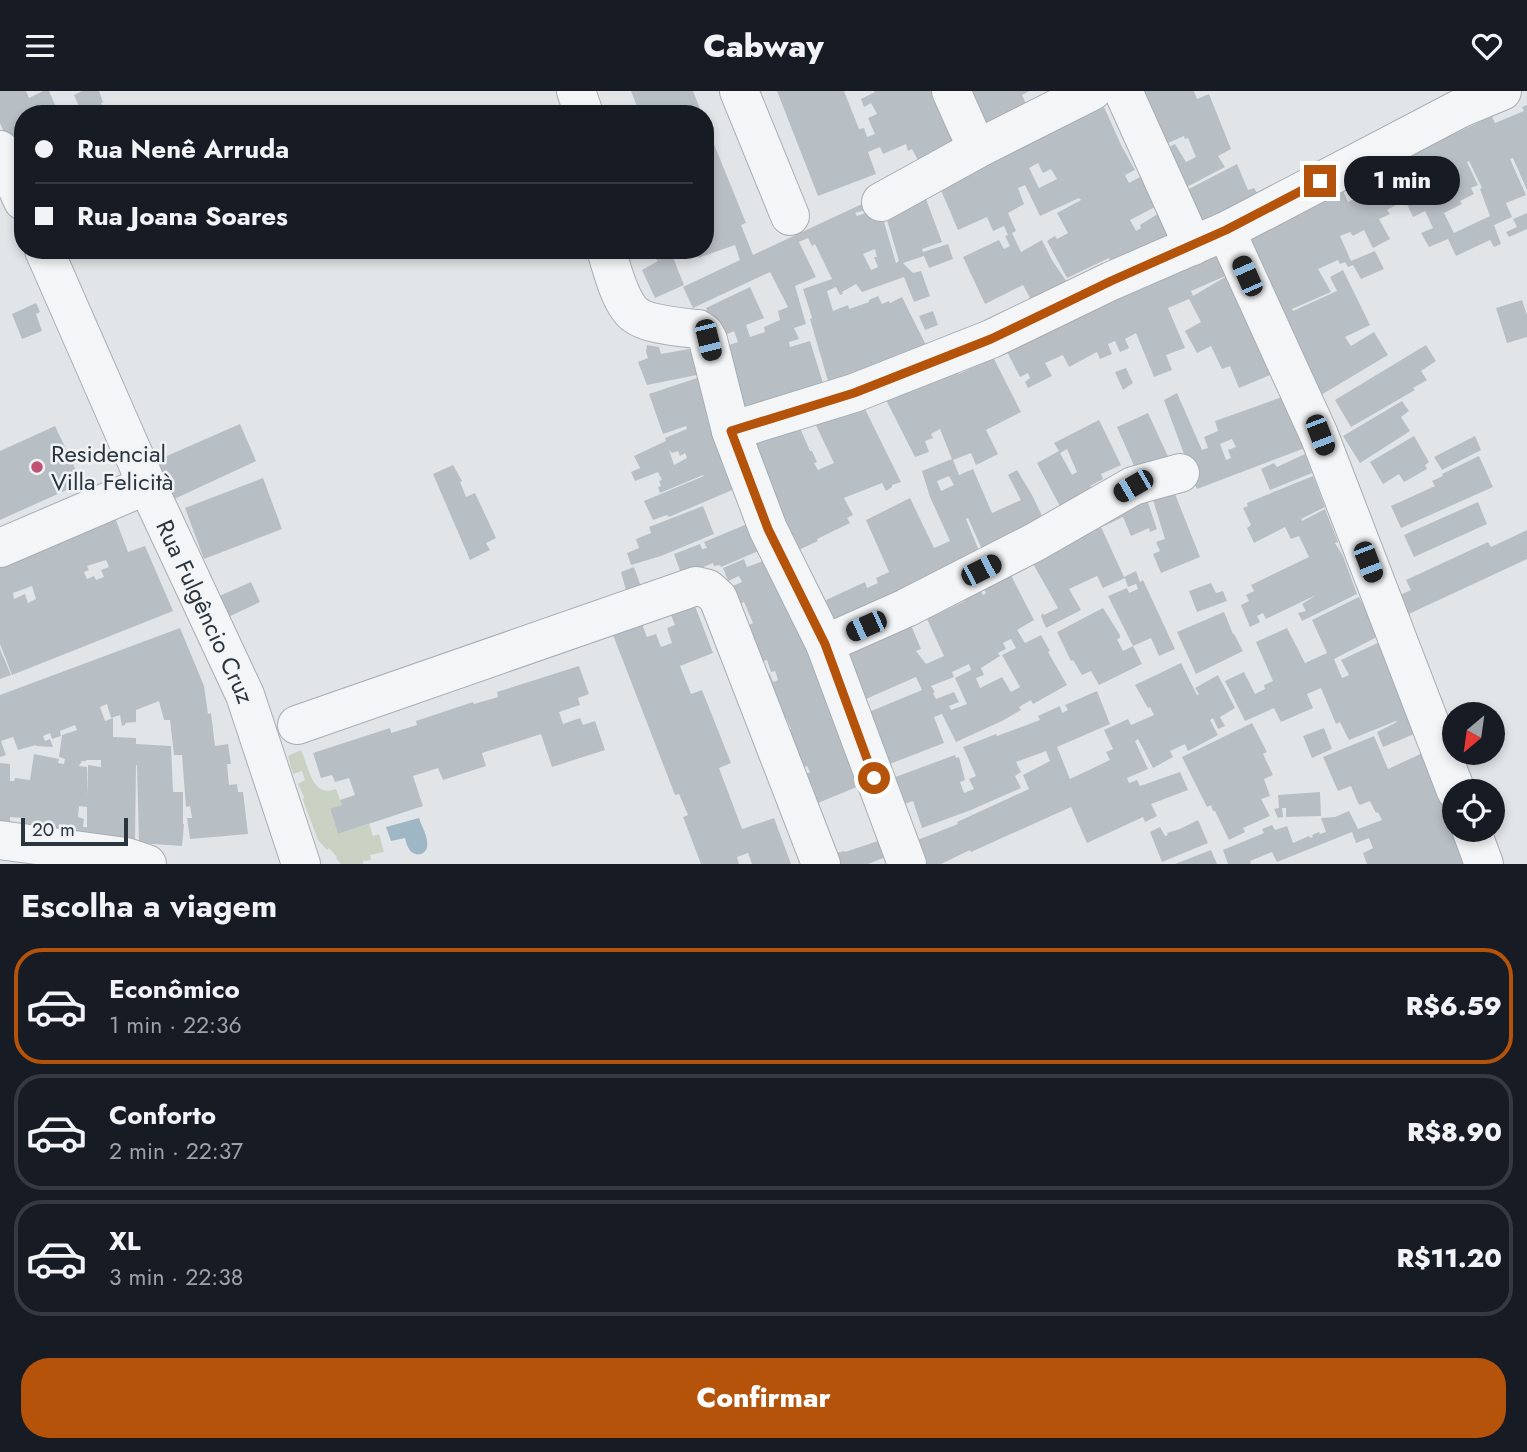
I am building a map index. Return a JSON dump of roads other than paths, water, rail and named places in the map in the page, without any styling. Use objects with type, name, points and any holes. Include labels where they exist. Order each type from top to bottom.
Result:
[{"type":"street","points":[[739,91],[790,216]]},
{"type":"street","points":[[951,91],[977,149]]},
{"type":"street","points":[[880,202],[1092,91]]},
{"type":"street","points":[[1123,91],[1210,238],[1320,435],[1451,779]]},
{"type":"street","points":[[731,431],[854,393],[991,339],[1111,281],[1210,238],[1457,99],[1502,91]]},
{"type":"street","points":[[0,150],[14,181]]},
{"type":"street","name":"Rua Fulgêncio Cruz","points":[[48,259],[146,485],[245,695],[301,864]]},
{"type":"street","points":[[609,259],[619,291],[631,312],[650,322],[698,329],[708,340],[731,431],[768,529],[825,644],[907,864]]},
{"type":"street","points":[[825,644],[906,608],[1035,542],[1133,486],[1180,473]]},
{"type":"street","points":[[0,548],[146,485]]},
{"type":"street","points":[[297,725],[696,586],[708,590],[718,598],[821,864]]},
{"type":"street","points":[[0,840],[126,857],[147,864]]},
{"type":"street","points":[[1476,842],[1484,864]]},
{"type":"water","points":[[419,818],[426,836],[424,852],[411,852],[405,838],[391,841],[386,827]]},
{"type":"place","name":"Residencial Villa Felicità","points":[[37,467]]}]
